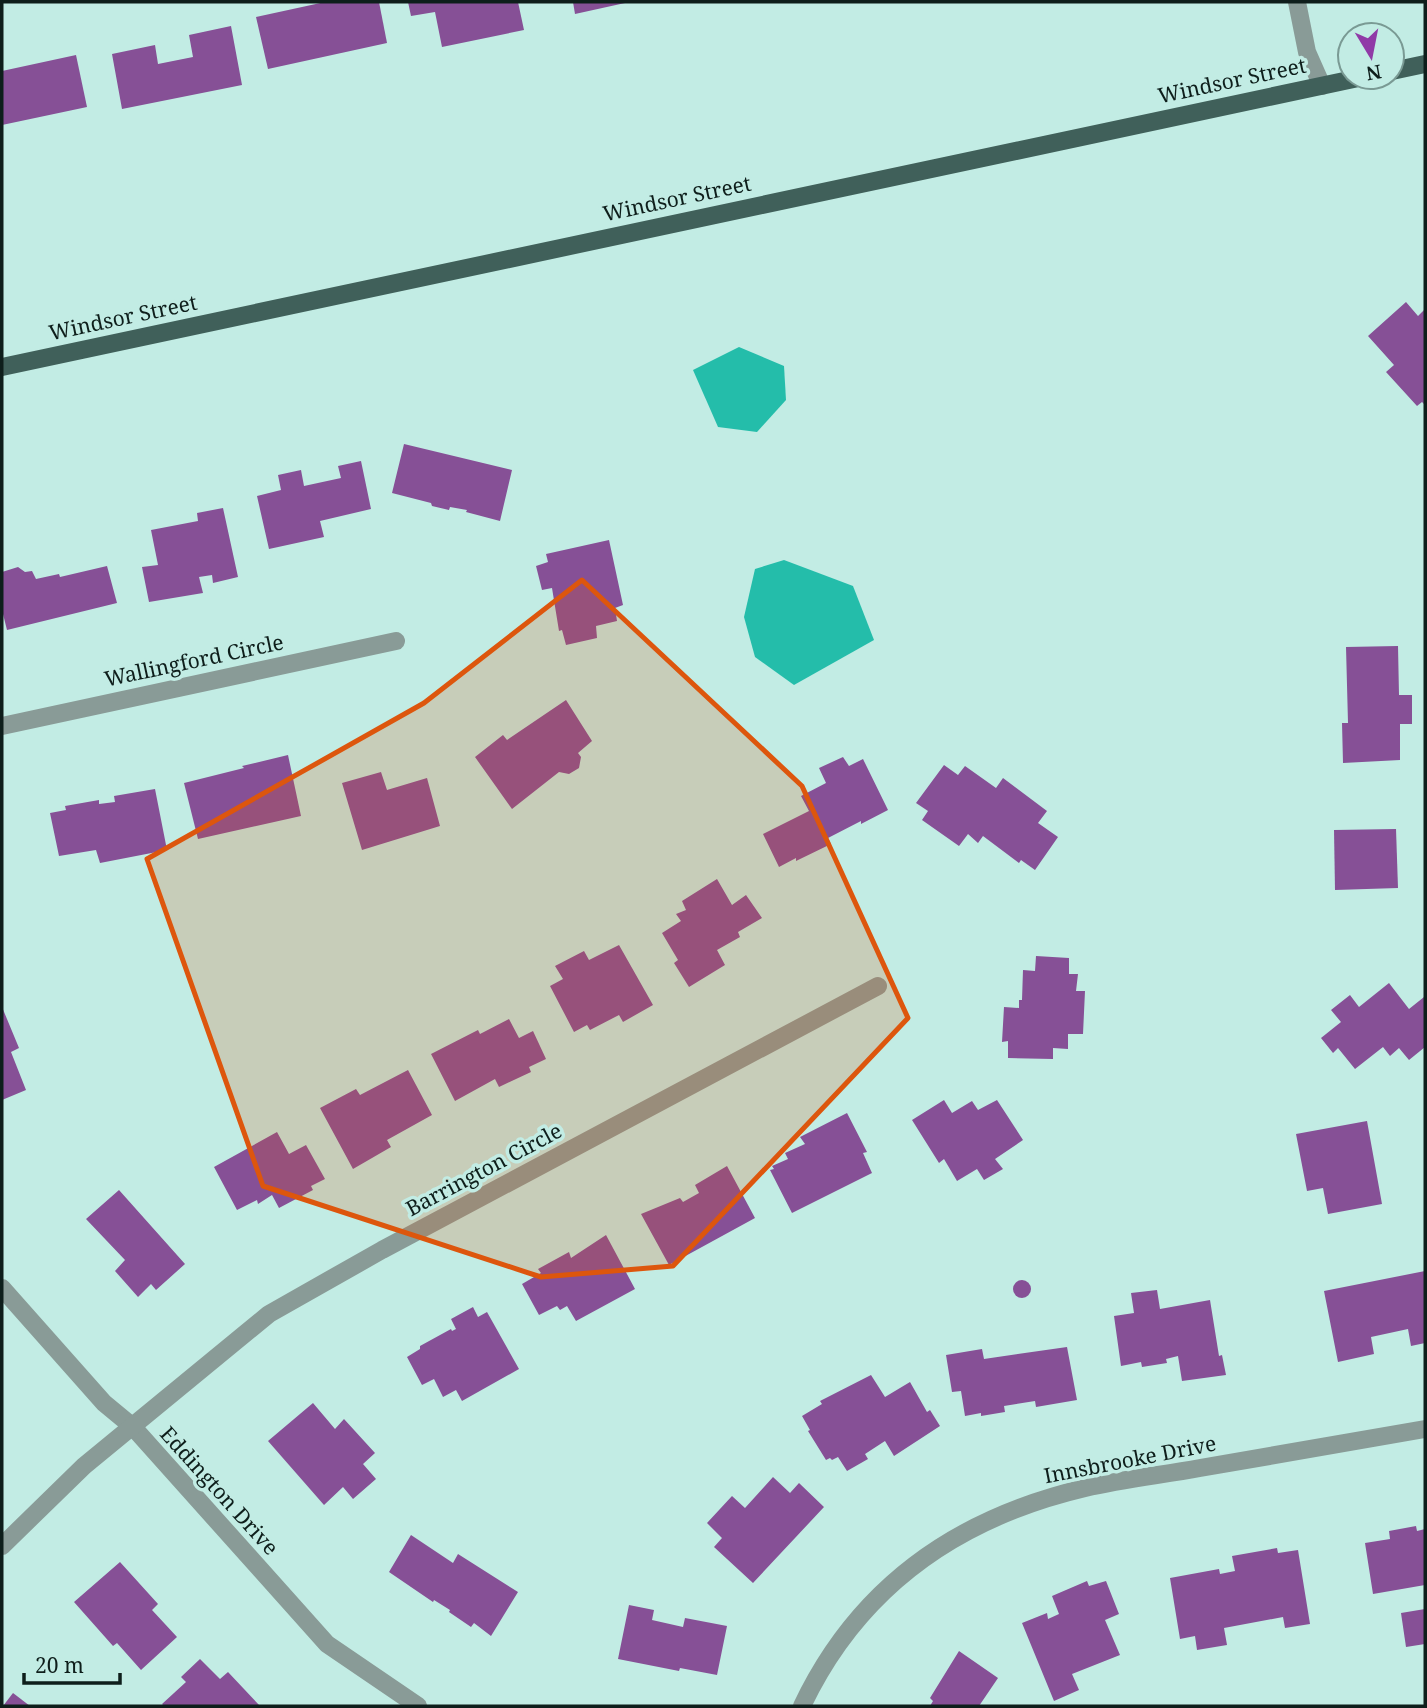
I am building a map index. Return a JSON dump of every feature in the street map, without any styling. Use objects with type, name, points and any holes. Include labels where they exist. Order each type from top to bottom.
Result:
[{"type":"main road","points":[[1406,68],[1425,64]]},
{"type":"main road","name":"Windsor Street","points":[[2,367],[1336,83]]},
{"type":"street","points":[[1297,2],[1307,52],[1322,86]]},
{"type":"street","name":"Wallingford Circle","points":[[2,726],[396,641]]},
{"type":"street","name":"Barrington Circle","points":[[2,1546],[84,1466],[269,1314],[382,1250],[878,986]]},
{"type":"street","name":"Eddington Drive","points":[[2,1288],[104,1403],[133,1427],[327,1644],[418,1706]]},
{"type":"street","name":"Innsbrooke Drive","points":[[802,1706],[817,1675],[855,1622],[901,1574],[967,1530],[1026,1505],[1085,1488],[1425,1429]]},
{"type":"highlighted area","points":[[582,580],[802,786],[908,1018],[673,1266],[541,1277],[263,1186],[147,859],[424,703]]},
{"type":"shaded area","points":[[739,347],[784,366],[786,400],[757,432],[718,427],[693,370]]},
{"type":"shaded area","points":[[784,560],[853,586],[874,640],[794,685],[755,657],[744,617],[755,569]]},
{"type":"building","points":[[325,2],[379,2],[387,43],[268,69],[256,17]]},
{"type":"building","points":[[408,2],[518,2],[524,30],[442,47],[435,12],[411,16]]},
{"type":"building","points":[[573,2],[625,2],[625,3],[575,14]]},
{"type":"building","points":[[231,26],[242,85],[122,109],[112,54],[155,45],[158,64],[193,57],[189,35]]},
{"type":"building","points":[[76,55],[87,107],[2,125],[2,71]]},
{"type":"building","points":[[1406,302],[1418,316],[1425,309],[1425,405],[1422,402],[1417,406],[1386,372],[1394,365],[1368,336]]},
{"type":"building","points":[[404,444],[512,470],[500,521],[466,512],[467,510],[432,506],[431,503],[392,493]]},
{"type":"building","points":[[361,461],[371,509],[320,521],[324,537],[269,549],[257,496],[281,490],[278,475],[301,470],[304,486],[341,478],[338,466]]},
{"type":"building","points":[[223,508],[238,577],[213,583],[212,575],[199,577],[203,593],[149,602],[142,567],[158,565],[151,530],[198,521],[197,513]]},
{"type":"building","points":[[609,540],[623,605],[615,608],[617,621],[596,626],[597,638],[566,645],[562,630],[559,631],[552,588],[542,590],[536,566],[548,562],[546,554]]},
{"type":"building","points":[[107,566],[117,603],[7,630],[2,610],[2,572],[18,567],[25,572],[32,571],[36,579],[59,574],[60,577]]},
{"type":"building","points":[[1398,646],[1399,695],[1412,695],[1412,724],[1400,724],[1400,760],[1343,763],[1342,723],[1348,723],[1346,647]]},
{"type":"building","points":[[566,700],[592,741],[578,753],[581,757],[579,768],[569,774],[559,772],[512,809],[475,757],[503,735],[507,740]]},
{"type":"building","points":[[288,755],[301,816],[198,839],[184,783]]},
{"type":"building","points":[[843,757],[849,766],[863,759],[888,810],[828,838],[831,844],[779,867],[763,834],[809,811],[801,796],[826,783],[819,768]]},
{"type":"building","points":[[944,765],[958,775],[965,766],[996,788],[1003,778],[1047,811],[1038,823],[1058,837],[1035,870],[1021,860],[1019,863],[983,836],[978,843],[968,834],[959,846],[922,820],[928,811],[916,803]]},
{"type":"building","points":[[381,772],[387,790],[427,778],[440,826],[362,850],[342,783]]},
{"type":"building","points":[[155,789],[167,850],[100,863],[96,850],[59,856],[50,813],[66,810],[65,806],[99,800],[99,804],[115,802],[114,796]]},
{"type":"building","points":[[1396,829],[1398,888],[1335,890],[1334,830]]},
{"type":"building","points":[[717,879],[732,905],[746,895],[762,918],[738,932],[740,937],[717,950],[725,965],[689,987],[674,963],[678,960],[662,933],[681,921],[676,914],[686,910],[682,901]]},
{"type":"building","points":[[619,945],[653,1005],[623,1022],[619,1015],[590,1030],[587,1025],[574,1032],[550,986],[563,979],[555,966],[584,951],[589,960]]},
{"type":"building","points":[[1036,956],[1069,958],[1069,974],[1078,974],[1076,991],[1085,991],[1083,1034],[1068,1034],[1068,1049],[1053,1048],[1053,1059],[1008,1058],[1008,1041],[1002,1042],[1004,1007],[1019,1008],[1019,1000],[1022,1000],[1023,970],[1035,971]]},
{"type":"building","points":[[1389,983],[1409,1009],[1424,997],[1425,1047],[1409,1060],[1399,1048],[1390,1056],[1383,1047],[1355,1069],[1338,1048],[1333,1053],[1321,1038],[1341,1022],[1331,1010],[1350,995],[1359,1007]]},
{"type":"building","points":[[2,1007],[19,1048],[11,1052],[26,1090],[2,1100]]},
{"type":"building","points":[[509,1019],[519,1038],[533,1031],[546,1059],[529,1067],[531,1072],[499,1087],[495,1079],[455,1101],[431,1054],[478,1030],[480,1034]]},
{"type":"building","points":[[408,1070],[432,1115],[387,1140],[391,1147],[353,1169],[320,1108],[356,1089],[360,1095]]},
{"type":"building","points":[[944,1100],[952,1113],[972,1101],[978,1110],[997,1100],[1023,1140],[995,1159],[1003,1169],[984,1180],[977,1169],[957,1181],[944,1159],[939,1163],[912,1120]]},
{"type":"building","points":[[847,1113],[867,1152],[863,1153],[872,1173],[792,1213],[770,1170],[774,1169],[772,1166],[788,1159],[785,1153],[805,1144],[800,1137]]},
{"type":"building","points":[[1367,1121],[1382,1204],[1328,1214],[1323,1188],[1307,1191],[1296,1134]]},
{"type":"building","points":[[277,1132],[289,1154],[306,1145],[325,1179],[311,1186],[313,1190],[279,1208],[272,1195],[258,1204],[257,1200],[237,1210],[214,1167]]},
{"type":"building","points":[[727,1166],[755,1218],[669,1265],[641,1214],[680,1198],[683,1202],[699,1193],[695,1185]]},
{"type":"building","points":[[119,1190],[185,1264],[156,1290],[151,1284],[138,1297],[115,1271],[125,1260],[86,1219]]},
{"type":"building","points":[[606,1235],[635,1289],[576,1321],[567,1306],[560,1310],[557,1306],[539,1315],[522,1284],[541,1273],[538,1269],[569,1252],[571,1258]]},
{"type":"building","points":[[1425,1271],[1425,1343],[1411,1346],[1408,1329],[1371,1337],[1374,1354],[1338,1362],[1324,1291]]},
{"type":"building","points":[[1018,1280],[1026,1280],[1031,1289],[1029,1296],[1018,1298],[1013,1293],[1013,1285]]},
{"type":"building","points":[[1157,1290],[1160,1309],[1210,1300],[1219,1356],[1222,1355],[1226,1375],[1182,1381],[1178,1356],[1166,1359],[1167,1363],[1142,1367],[1141,1362],[1121,1366],[1114,1316],[1134,1313],[1131,1293]]},
{"type":"building","points":[[473,1307],[478,1317],[487,1312],[519,1369],[462,1401],[456,1390],[443,1397],[434,1379],[422,1385],[407,1357],[420,1349],[420,1346],[451,1329],[456,1329],[451,1319]]},
{"type":"building","points":[[1067,1347],[1077,1400],[1036,1407],[1035,1401],[1004,1406],[1005,1412],[965,1416],[961,1391],[952,1392],[946,1355],[982,1349],[984,1359]]},
{"type":"building","points":[[871,1375],[885,1397],[910,1382],[927,1412],[930,1410],[940,1426],[894,1456],[885,1441],[865,1454],[868,1459],[847,1471],[838,1457],[826,1460],[802,1416],[822,1404],[820,1401]]},
{"type":"building","points":[[313,1403],[335,1429],[344,1419],[375,1453],[363,1464],[376,1479],[353,1499],[343,1487],[324,1505],[268,1441]]},
{"type":"building","points":[[773,1477],[790,1493],[799,1483],[824,1507],[753,1583],[714,1547],[722,1538],[707,1523],[732,1496],[745,1508]]},
{"type":"building","points":[[1416,1526],[1417,1531],[1425,1529],[1425,1585],[1373,1594],[1365,1543],[1390,1539],[1389,1531]]},
{"type":"building","points":[[411,1535],[453,1563],[458,1554],[518,1592],[491,1636],[474,1623],[471,1627],[449,1612],[450,1610],[434,1600],[433,1602],[389,1572]]},
{"type":"building","points":[[1277,1548],[1278,1553],[1298,1550],[1310,1624],[1285,1628],[1283,1617],[1224,1628],[1227,1645],[1197,1650],[1195,1636],[1180,1639],[1170,1578],[1219,1569],[1220,1574],[1235,1571],[1232,1556]]},
{"type":"building","points":[[120,1562],[158,1604],[152,1610],[177,1637],[141,1670],[117,1643],[113,1646],[74,1602]]},
{"type":"building","points":[[1087,1581],[1089,1586],[1106,1581],[1119,1614],[1105,1620],[1120,1655],[1072,1674],[1079,1690],[1054,1701],[1022,1623],[1047,1613],[1048,1619],[1059,1614],[1052,1596]]},
{"type":"building","points":[[629,1605],[654,1610],[652,1620],[683,1627],[685,1618],[727,1626],[717,1675],[680,1668],[679,1671],[618,1659]]},
{"type":"building","points":[[1425,1609],[1425,1644],[1406,1647],[1401,1613]]},
{"type":"building","points":[[959,1651],[998,1678],[979,1706],[930,1706],[933,1701],[930,1698]]},
{"type":"building","points":[[200,1659],[220,1679],[228,1672],[260,1706],[164,1706],[162,1704],[186,1682],[181,1677]]},
{"type":"building","points":[[13,1693],[30,1706],[3,1706]]}]
